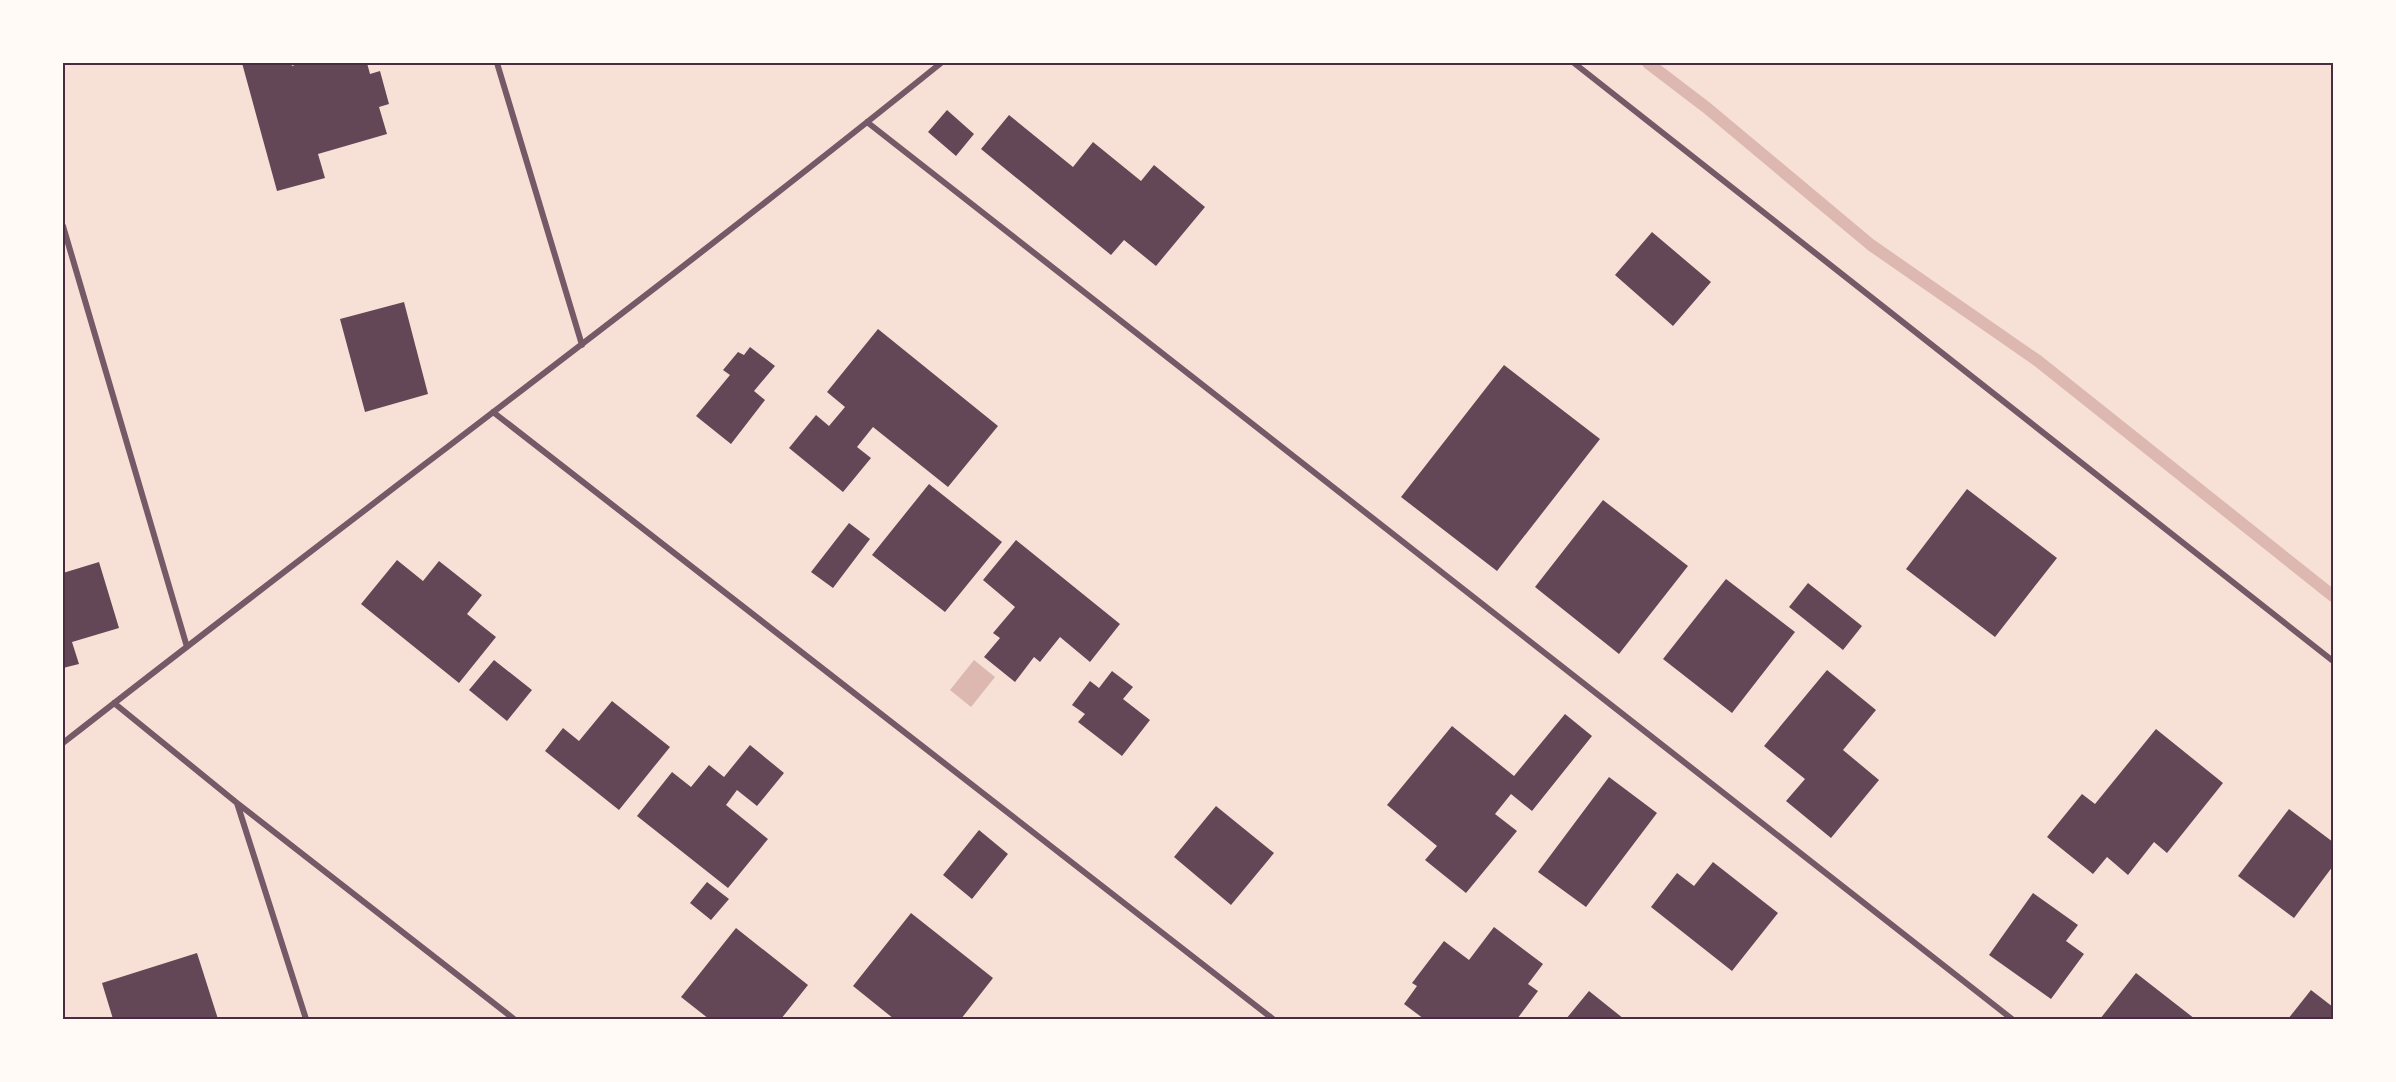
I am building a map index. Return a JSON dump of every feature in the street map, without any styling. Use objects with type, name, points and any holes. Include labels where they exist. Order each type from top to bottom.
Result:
[{"type":"street","points":[[497,63],[582,345]]},
{"type":"street","points":[[63,743],[582,345],[941,63]]},
{"type":"street","points":[[1574,63],[2333,661]]},
{"type":"street","points":[[867,123],[2012,1019]]},
{"type":"street","points":[[63,226],[187,647]]},
{"type":"street","points":[[493,412],[1273,1019]]},
{"type":"street","points":[[114,703],[237,803],[514,1019]]},
{"type":"street","points":[[237,803],[306,1019]]},
{"type":"shaded area","points":[[974,660],[995,677],[971,707],[950,690]]},
{"type":"building","points":[[242,63],[291,63],[292,66],[300,63],[367,63],[370,74],[380,71],[389,104],[379,107],[387,134],[318,154],[325,178],[277,191]]},
{"type":"building","points":[[947,110],[974,134],[956,156],[928,132]]},
{"type":"building","points":[[1009,115],[1073,167],[1093,142],[1141,181],[1154,165],[1205,207],[1156,266],[1124,240],[1111,255],[981,149]]},
{"type":"building","points":[[1652,232],[1711,282],[1673,326],[1615,275]]},
{"type":"building","points":[[404,302],[428,394],[365,412],[340,319]]},
{"type":"building","points":[[878,329],[998,426],[948,487],[873,427],[857,447],[871,458],[843,492],[789,448],[816,415],[829,426],[845,407],[827,392]]},
{"type":"building","points":[[750,347],[775,366],[754,391],[765,400],[731,444],[696,416],[730,375],[723,370],[738,352],[744,355]]},
{"type":"building","points":[[1504,365],[1600,439],[1497,571],[1401,497]]},
{"type":"building","points":[[929,484],[1002,542],[945,612],[872,555]]},
{"type":"building","points":[[1967,489],[2057,558],[1995,637],[1906,569]]},
{"type":"building","points":[[1603,500],[1688,566],[1619,654],[1535,587]]},
{"type":"building","points":[[849,523],[870,539],[833,588],[811,572]]},
{"type":"building","points":[[1016,540],[1120,624],[1090,662],[1060,637],[1040,662],[1034,657],[1015,682],[984,657],[1000,638],[993,633],[1015,607],[983,580]]},
{"type":"building","points":[[397,560],[423,581],[439,561],[482,595],[467,614],[496,637],[459,683],[361,604]]},
{"type":"building","points":[[99,562],[119,628],[72,642],[79,664],[63,668],[63,573]]},
{"type":"building","points":[[1726,579],[1795,632],[1732,713],[1663,659]]},
{"type":"building","points":[[1808,583],[1862,626],[1843,650],[1789,607]]},
{"type":"building","points":[[494,660],[532,690],[507,721],[469,690]]},
{"type":"building","points":[[1827,670],[1876,710],[1843,750],[1879,780],[1831,838],[1786,801],[1805,779],[1764,746]]},
{"type":"building","points":[[1112,671],[1133,687],[1123,699],[1150,720],[1122,756],[1078,722],[1085,714],[1072,705],[1090,681],[1099,688]]},
{"type":"building","points":[[612,701],[670,747],[619,810],[545,751],[563,728],[579,741]]},
{"type":"building","points":[[1565,714],[1592,736],[1532,811],[1511,794],[1495,814],[1517,831],[1466,893],[1425,860],[1437,846],[1387,805],[1452,726],[1514,776]]},
{"type":"building","points":[[2156,729],[2223,783],[2167,853],[2154,842],[2128,875],[2107,857],[2093,874],[2047,837],[2082,794],[2095,804]]},
{"type":"building","points":[[750,745],[784,773],[757,806],[737,790],[726,805],[768,839],[728,888],[637,816],[672,772],[691,787],[709,765],[724,777]]},
{"type":"building","points":[[1609,777],[1657,813],[1586,907],[1538,872]]},
{"type":"building","points":[[1216,806],[1274,853],[1231,905],[1174,857]]},
{"type":"building","points":[[2289,809],[2333,842],[2333,866],[2294,918],[2238,876]]},
{"type":"building","points":[[979,830],[1008,854],[972,899],[943,875]]},
{"type":"building","points":[[1713,862],[1778,913],[1732,971],[1651,907],[1677,873],[1694,886]]},
{"type":"building","points":[[707,882],[729,899],[711,920],[690,903]]},
{"type":"building","points":[[2033,893],[2078,925],[2066,941],[2084,954],[2051,999],[1989,955]]},
{"type":"building","points":[[911,913],[993,978],[961,1019],[894,1019],[853,986]]},
{"type":"building","points":[[1494,927],[1543,964],[1528,984],[1538,991],[1517,1019],[1424,1019],[1404,1004],[1417,986],[1412,983],[1444,941],[1469,960]]},
{"type":"building","points":[[736,928],[808,985],[781,1019],[709,1019],[681,997]]},
{"type":"building","points":[[197,953],[218,1019],[113,1019],[102,983]]},
{"type":"building","points":[[2136,973],[2195,1019],[2100,1019]]},
{"type":"building","points":[[2311,990],[2333,1007],[2333,1019],[2288,1019]]},
{"type":"building","points":[[1589,991],[1624,1019],[1566,1019]]},
{"type":"waterway","points":[[1648,63],[1707,108],[1871,245],[2038,361],[2333,596]]}]
